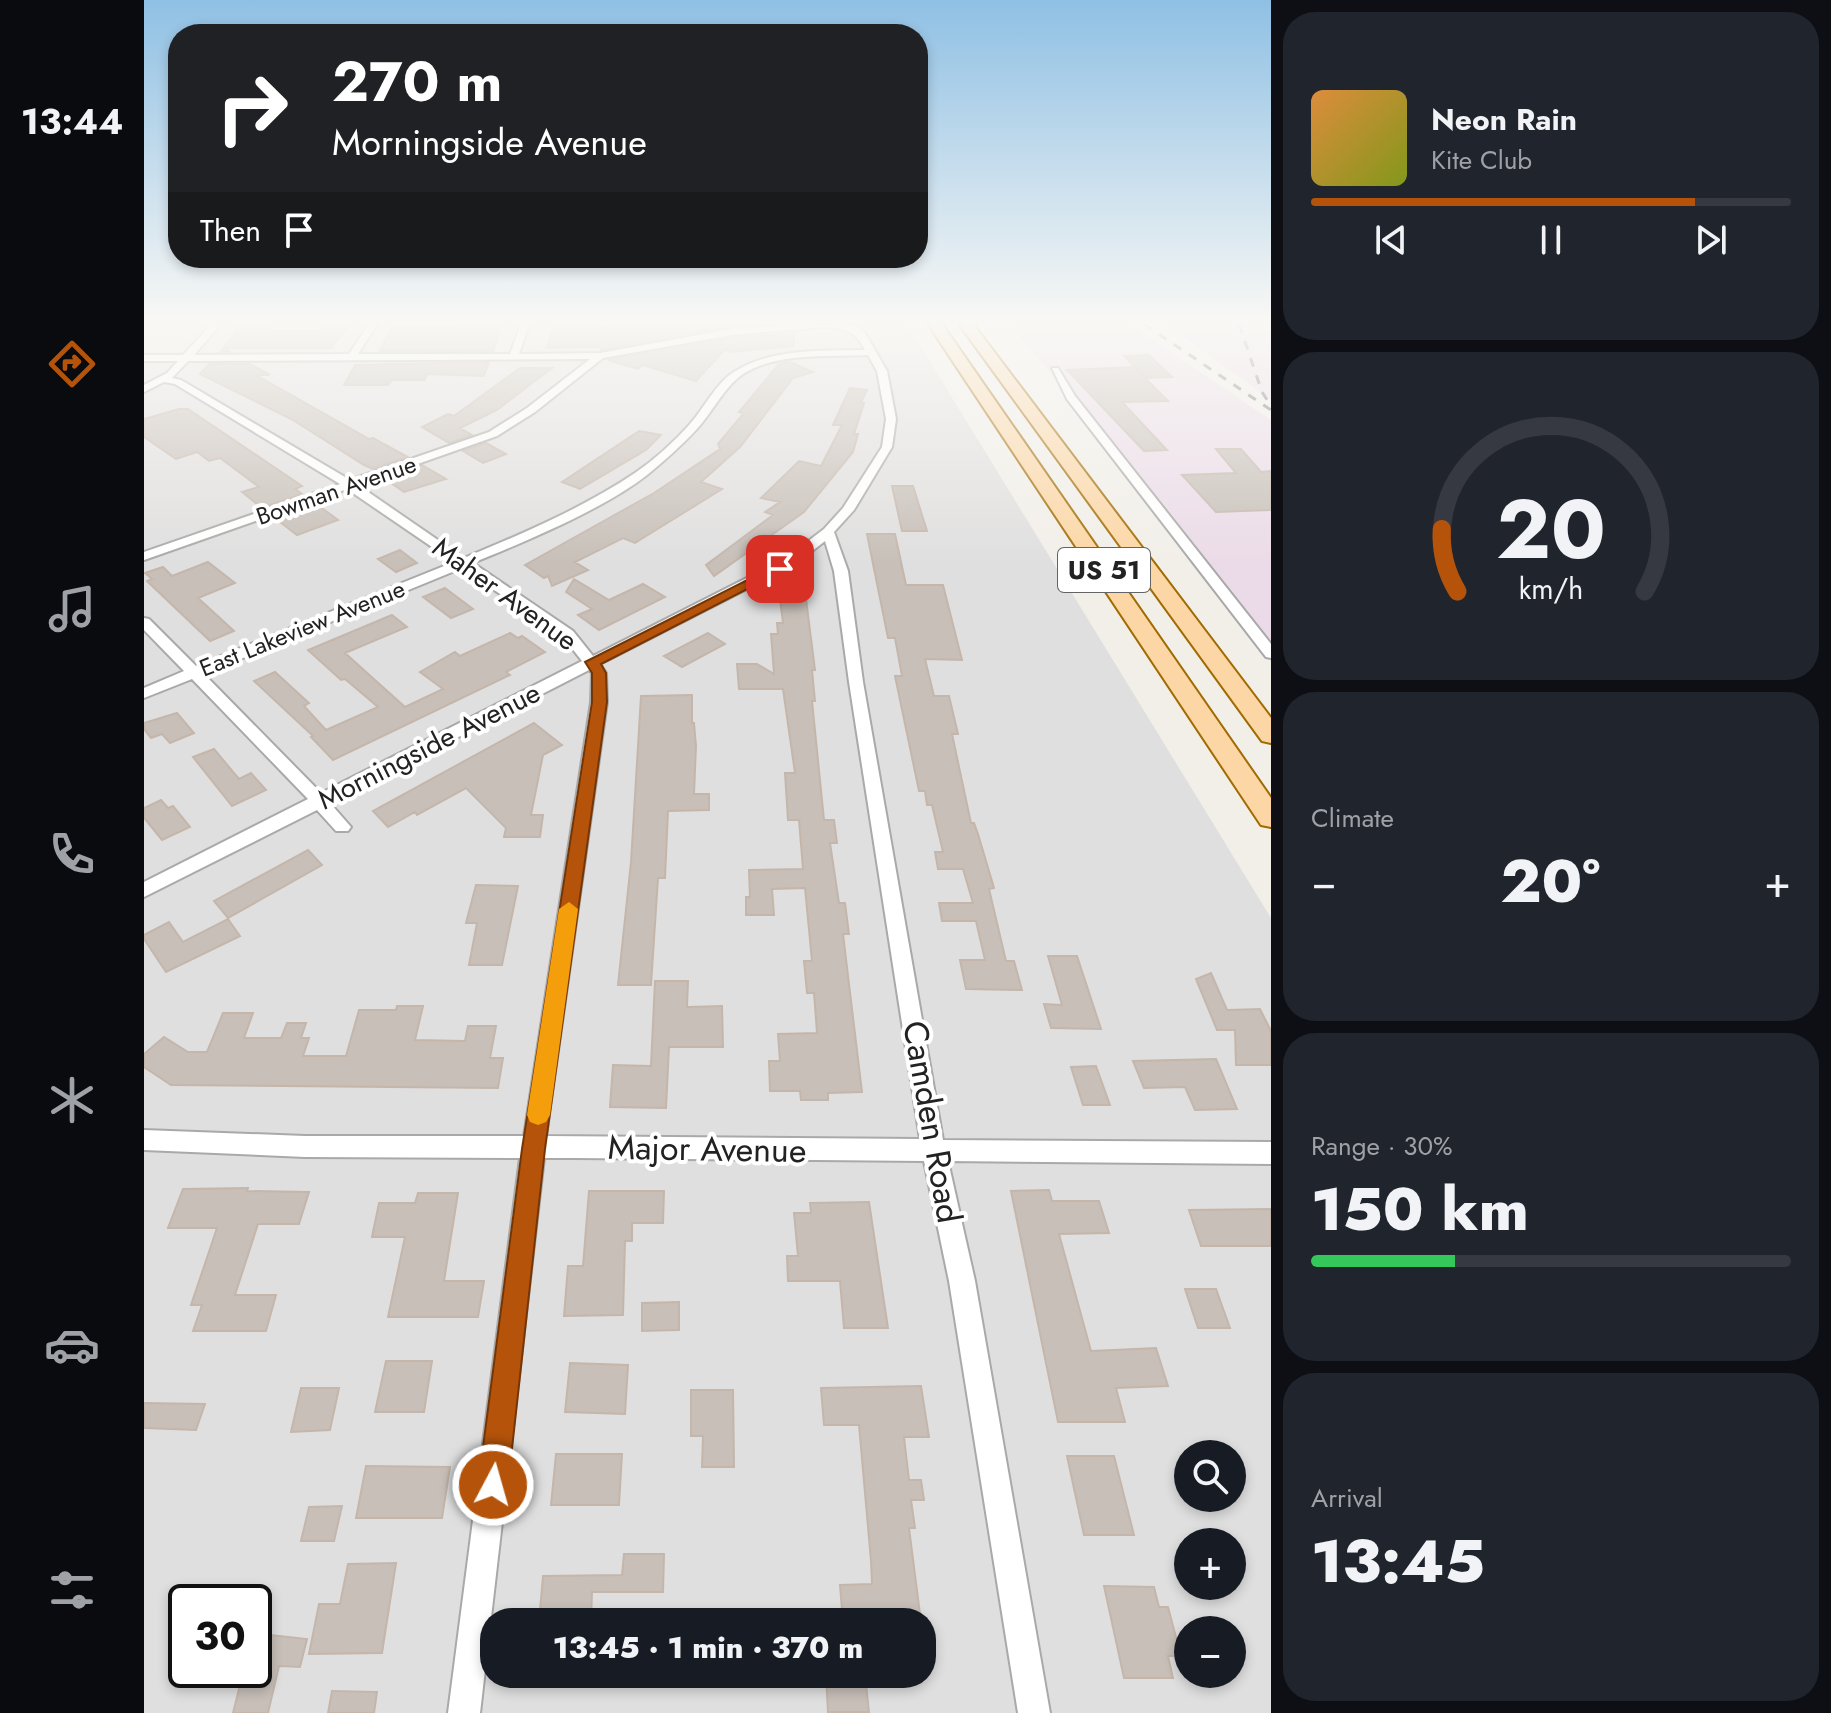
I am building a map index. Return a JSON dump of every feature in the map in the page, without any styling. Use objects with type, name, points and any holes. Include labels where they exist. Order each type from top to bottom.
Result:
[{"type":"main road","name":"US 51","points":[[989,404],[1271,818]]},
{"type":"main road","name":"US 51","points":[[1025,404],[1271,735]]},
{"type":"street","name":"Maher Avenue","points":[[215,404],[350,485],[568,634],[599,673],[599,702],[533,1149],[484,1572],[464,1713]]},
{"type":"street","name":"Bowman Avenue","points":[[144,556],[493,434],[539,404]]},
{"type":"street","name":"East Lakeview Avenue","points":[[144,693],[563,519],[641,474],[693,427],[711,404]]},
{"type":"street","name":"Morningside Avenue","points":[[144,890],[780,569],[828,532],[856,498],[887,447],[891,419],[888,404]]},
{"type":"street","points":[[1076,404],[1271,654]]},
{"type":"street","name":"Camden Road","points":[[828,532],[841,571],[856,682],[934,1152],[968,1312],[1034,1713]]},
{"type":"street","points":[[144,622],[342,827]]},
{"type":"street","name":"Major Avenue","points":[[144,1140],[234,1146],[1271,1153]]},
{"type":"shaded area","points":[[144,404],[956,404],[1271,918],[1271,1713],[144,1713]]},
{"type":"shaded area","points":[[1076,404],[1247,404],[1271,420],[1271,654]]},
{"type":"building","points":[[261,404],[307,404],[408,457],[373,469]]},
{"type":"building","points":[[471,404],[505,404],[460,428],[472,435],[449,443],[422,427],[448,414],[454,416]]},
{"type":"building","points":[[746,404],[773,404],[740,447],[701,482],[722,489],[635,543],[623,538],[575,562],[588,570],[552,586],[548,576],[544,578],[525,565],[654,493],[720,449],[718,444],[744,413],[739,412]]},
{"type":"building","points":[[843,404],[864,404],[854,434],[858,434],[853,452],[804,512],[714,576],[706,565],[773,515],[765,512],[780,502],[761,498],[799,461],[821,466],[842,425],[833,425]]},
{"type":"building","points":[[1099,404],[1124,404],[1167,450],[1144,451]]},
{"type":"building","points":[[188,409],[302,486],[295,489],[302,494],[262,508],[242,492],[259,487],[220,458],[209,461],[197,452],[176,459],[144,437],[144,419]]},
{"type":"building","points":[[639,431],[661,435],[646,450],[580,489],[562,482]]},
{"type":"building","points":[[486,443],[506,454],[483,463],[463,451]]},
{"type":"building","points":[[1216,449],[1241,449],[1261,472],[1271,471],[1271,510],[1216,512],[1182,475],[1236,473]]},
{"type":"building","points":[[422,465],[446,479],[404,492],[385,479]]},
{"type":"building","points":[[892,486],[913,486],[927,531],[902,531]]},
{"type":"building","points":[[315,503],[338,520],[297,535],[275,518]]},
{"type":"building","points":[[867,534],[895,534],[906,585],[943,585],[962,660],[925,659],[934,696],[949,696],[958,734],[952,734],[971,823],[974,823],[978,834],[994,888],[989,889],[1006,961],[1014,961],[1022,990],[966,989],[960,960],[985,960],[976,921],[942,921],[939,903],[973,903],[963,869],[938,869],[935,852],[943,852],[932,805],[927,805],[925,791],[919,791],[895,676],[902,676],[895,638],[888,638]]},
{"type":"building","points":[[400,550],[417,563],[396,572],[378,559]]},
{"type":"building","points":[[208,562],[235,583],[198,598],[234,631],[210,641],[147,581],[152,579],[145,573],[163,567],[172,576]]},
{"type":"building","points":[[574,579],[609,600],[643,584],[665,597],[599,630],[578,615],[592,609],[566,592]]},
{"type":"building","points":[[445,588],[473,609],[451,618],[423,597]]},
{"type":"building","points":[[780,599],[806,599],[815,670],[812,670],[815,701],[812,701],[824,820],[834,820],[837,843],[830,843],[839,903],[845,903],[849,934],[843,934],[862,1092],[828,1093],[828,1100],[801,1100],[800,1091],[770,1091],[769,1061],[780,1061],[778,1034],[817,1033],[814,993],[807,993],[804,961],[812,961],[805,888],[772,889],[774,915],[746,915],[746,897],[750,897],[749,870],[803,869],[799,820],[788,820],[785,773],[795,773],[783,689],[739,689],[737,664],[757,664],[774,674],[771,634],[778,634],[777,623],[783,623]]},
{"type":"building","points":[[392,615],[407,627],[345,653],[405,707],[443,689],[420,672],[455,652],[460,656],[510,633],[518,638],[522,636],[545,652],[506,672],[510,675],[333,760],[313,736],[254,681],[275,672],[309,703],[304,706],[326,730],[378,707],[345,679],[341,680],[308,650]]},
{"type":"building","points":[[708,633],[725,644],[682,667],[664,656]]},
{"type":"building","points":[[692,695],[696,746],[694,794],[709,794],[709,810],[668,811],[665,878],[658,878],[651,985],[618,985],[631,862],[641,696]]},
{"type":"building","points":[[177,713],[194,733],[170,743],[162,734],[151,738],[144,729],[144,723]]},
{"type":"building","points":[[534,723],[562,745],[543,755],[531,815],[543,815],[540,837],[504,837],[506,828],[466,788],[388,827],[373,811]]},
{"type":"building","points":[[214,749],[239,779],[251,773],[266,790],[232,806],[193,757]]},
{"type":"building","points":[[161,800],[168,808],[173,806],[190,827],[162,840],[144,818],[144,808]]},
{"type":"building","points":[[308,850],[322,865],[228,918],[214,901]]},
{"type":"building","points":[[476,885],[518,886],[502,965],[469,965],[477,923],[466,923]]},
{"type":"building","points":[[228,919],[240,936],[166,972],[144,939],[144,935],[169,922],[183,942]]},
{"type":"building","points":[[1048,956],[1077,956],[1101,1029],[1051,1028],[1044,1004],[1062,1005]]},
{"type":"building","points":[[1211,973],[1227,1010],[1260,1009],[1271,1031],[1271,1065],[1236,1065],[1235,1030],[1217,1030],[1196,979]]},
{"type":"building","points":[[655,981],[688,981],[687,1007],[722,1006],[723,1047],[669,1047],[666,1108],[610,1107],[613,1065],[651,1066]]},
{"type":"building","points":[[397,1006],[423,1006],[415,1040],[465,1041],[468,1026],[496,1026],[490,1058],[503,1058],[498,1088],[171,1085],[144,1067],[144,1054],[164,1037],[188,1052],[207,1052],[223,1013],[253,1013],[244,1038],[281,1038],[287,1023],[306,1023],[301,1038],[309,1038],[303,1056],[346,1056],[359,1010],[396,1010]]},
{"type":"building","points":[[1216,1059],[1237,1109],[1195,1110],[1185,1087],[1144,1088],[1133,1061]]},
{"type":"building","points":[[1096,1066],[1110,1105],[1083,1105],[1071,1067]]},
{"type":"building","points":[[248,1188],[247,1191],[309,1192],[299,1224],[258,1224],[235,1295],[276,1295],[266,1331],[193,1331],[202,1305],[191,1305],[217,1228],[168,1228],[183,1189]]},
{"type":"building","points":[[1049,1190],[1052,1201],[1099,1201],[1109,1233],[1059,1234],[1091,1351],[1156,1348],[1168,1386],[1116,1388],[1125,1422],[1058,1422],[1011,1191]]},
{"type":"building","points":[[589,1191],[664,1191],[663,1223],[632,1223],[632,1241],[625,1241],[623,1315],[564,1316],[568,1266],[583,1266]]},
{"type":"building","points":[[418,1193],[458,1193],[444,1281],[484,1281],[478,1317],[388,1317],[405,1237],[372,1237],[379,1203],[415,1203]]},
{"type":"building","points":[[869,1202],[888,1328],[844,1328],[840,1281],[788,1281],[787,1256],[798,1256],[794,1213],[811,1213],[810,1203]]},
{"type":"building","points":[[1271,1209],[1271,1246],[1201,1246],[1189,1210]]},
{"type":"building","points":[[1185,1289],[1216,1289],[1230,1328],[1198,1328]]},
{"type":"building","points":[[679,1302],[679,1330],[642,1331],[642,1303]]},
{"type":"building","points":[[386,1361],[432,1361],[424,1412],[375,1412]]},
{"type":"building","points":[[570,1363],[628,1365],[625,1414],[565,1412]]},
{"type":"building","points":[[921,1386],[929,1437],[904,1437],[909,1480],[921,1480],[924,1500],[911,1500],[915,1528],[909,1528],[919,1608],[842,1608],[840,1585],[872,1584],[859,1425],[824,1425],[821,1388]]},
{"type":"building","points":[[301,1388],[339,1388],[330,1430],[291,1432]]},
{"type":"building","points":[[691,1390],[733,1390],[734,1467],[702,1467],[703,1436],[691,1436]]},
{"type":"building","points":[[144,1403],[205,1404],[196,1430],[144,1428]]},
{"type":"building","points":[[556,1454],[622,1454],[619,1505],[551,1505]]},
{"type":"building","points":[[1067,1456],[1114,1456],[1134,1535],[1084,1535]]},
{"type":"building","points":[[366,1466],[450,1467],[442,1518],[356,1518]]},
{"type":"building","points":[[342,1506],[334,1541],[301,1541],[309,1507]]},
{"type":"building","points":[[624,1554],[664,1554],[663,1592],[592,1592],[591,1608],[540,1608],[543,1576],[622,1575]]},
{"type":"building","points":[[396,1563],[382,1653],[309,1654],[319,1604],[340,1604],[348,1564]]},
{"type":"building","points":[[1104,1586],[1154,1587],[1159,1607],[1168,1607],[1174,1630],[1174,1656],[1168,1656],[1173,1678],[1124,1678]]},
{"type":"building","points":[[272,1635],[307,1639],[300,1667],[279,1666],[268,1713],[233,1713],[239,1688],[272,1688]]},
{"type":"building","points":[[827,1688],[866,1688],[869,1712],[828,1712]]},
{"type":"building","points":[[332,1691],[377,1692],[374,1713],[328,1713]]},
{"type":"railway","points":[[1262,404],[1271,410]]},
{"type":"slow traffic","points":[[538,1115],[569,909]]},
{"type":"route","points":[[493,1485],[533,1149],[599,702],[599,673],[593,662],[780,569]]}]
